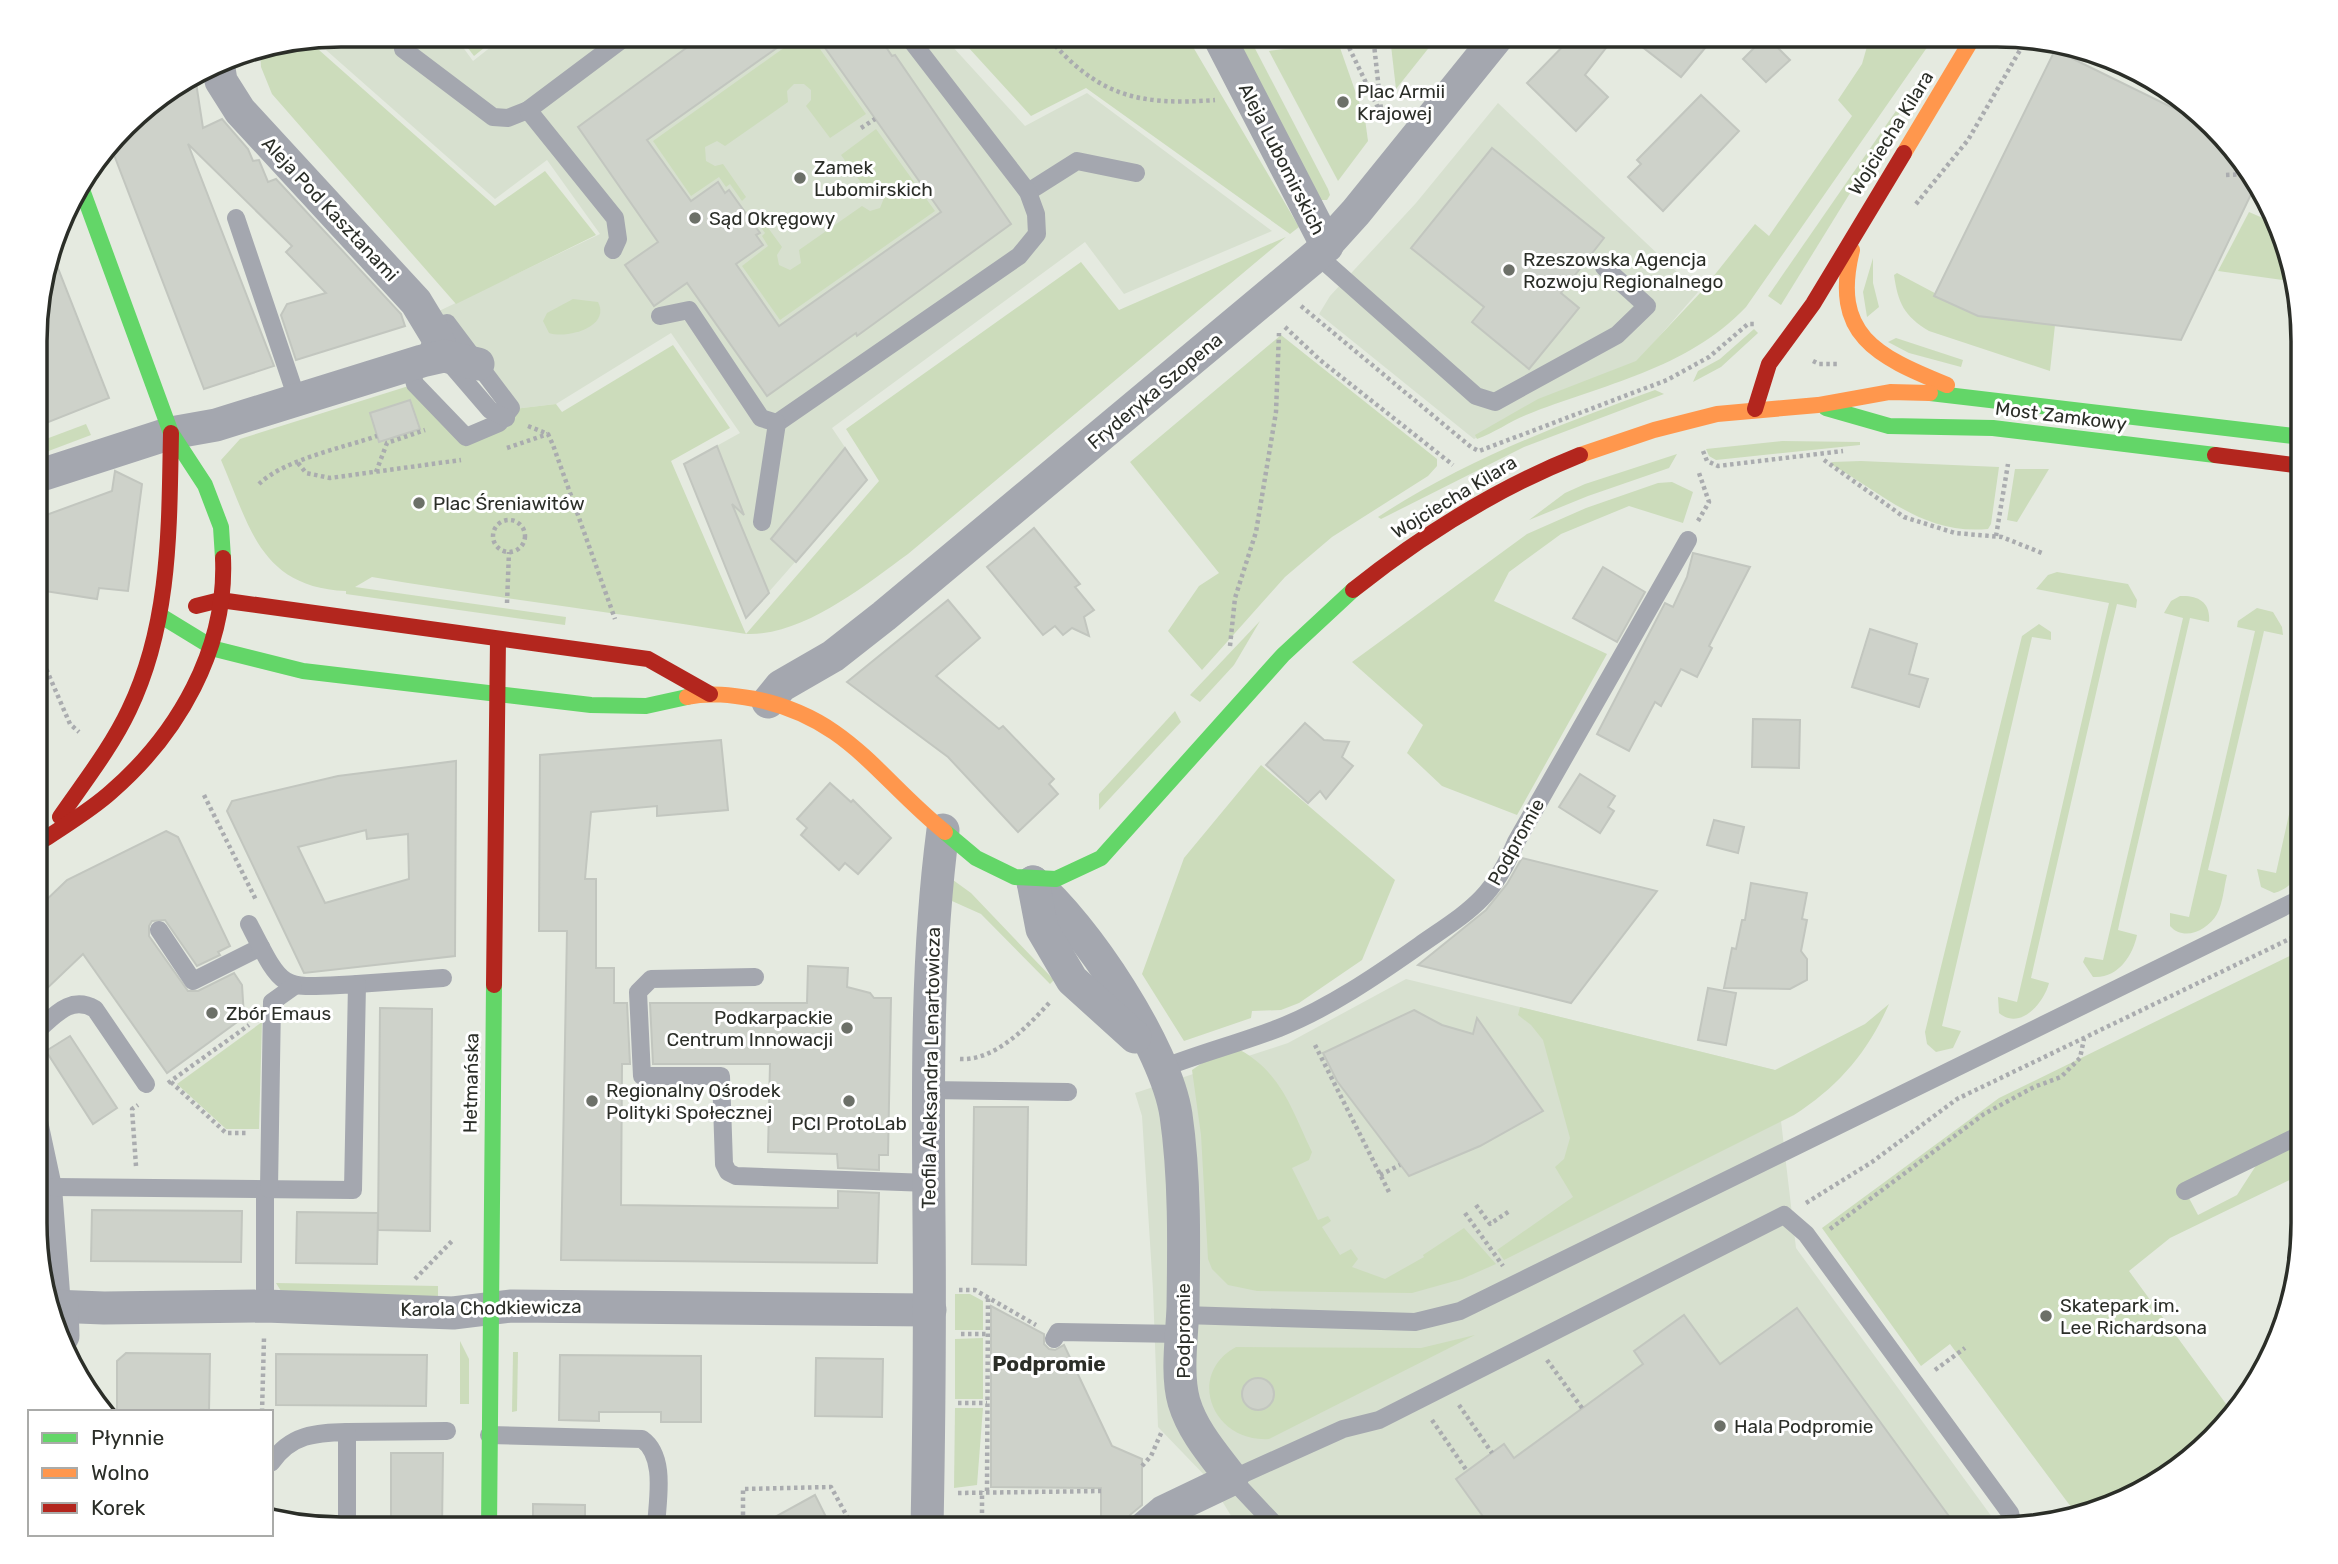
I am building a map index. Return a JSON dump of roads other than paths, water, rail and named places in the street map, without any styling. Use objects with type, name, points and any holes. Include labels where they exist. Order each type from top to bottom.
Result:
[{"type":"main road","name":"Wojciecha Kilara","points":[[1033,882],[1047,883],[1069,878],[1101,858],[1285,652],[1348,594],[1429,532],[1499,491],[1592,451],[1679,423],[1755,409],[1769,364],[1813,304],[1967,47]]},
{"type":"main road","points":[[47,839],[111,792],[148,755],[189,697],[212,648],[223,568],[221,527],[205,485],[171,433],[84,199]]},
{"type":"main road","name":"Wojciecha Kilara","points":[[1865,215],[1844,273],[1846,306],[1853,326],[1860,337],[1887,359],[1978,398]]},
{"type":"main road","name":"Most Zamkowy","points":[[1755,409],[1817,405],[1897,392],[2051,406],[2291,436]]},
{"type":"main road","name":"Most Zamkowy","points":[[1817,405],[1889,426],[1949,426],[2048,435],[2291,465]]},
{"type":"main road","points":[[47,834],[118,732],[143,679],[160,616],[169,564],[171,433]]},
{"type":"main road","points":[[160,616],[220,600],[648,659],[710,694]]},
{"type":"main road","points":[[160,616],[212,648],[277,668],[497,694],[639,706],[710,694],[768,702],[819,719],[863,751],[943,830]]},
{"type":"main road","name":"Hetmańska","points":[[489,1517],[498,639]]},
{"type":"main road","name":"Podpromie","points":[[943,830],[998,873],[1033,882]]},
{"type":"street","name":"Aleja Lubomirskich","points":[[1224,47],[1322,250]]},
{"type":"street","name":"Fryderyka Szopena","points":[[768,702],[781,686],[833,656],[884,616],[1322,250],[1490,47]]},
{"type":"street","name":"Aleja Pod Kasztanami","points":[[220,74],[221,81],[240,111],[416,302],[434,351]]},
{"type":"street","points":[[47,473],[171,433],[216,425],[297,400],[434,351],[478,364]]},
{"type":"street","name":"Teofila Aleksandra Lenartowicza","points":[[928,1517],[944,1311],[929,1183],[928,1074],[933,900],[943,830]]},
{"type":"street","name":"Podpromie","points":[[1033,882],[1055,901],[1107,969],[1159,1061],[1174,1105],[1179,1150],[1185,1405],[1197,1433],[1232,1479]]},
{"type":"street","name":"Karola Chodkiewicza","points":[[62,1315],[104,1308],[265,1306],[453,1313],[542,1306],[944,1311]]},
{"type":"street","points":[[1160,1517],[1180,1503],[1232,1479]]},
{"type":"lane","points":[[403,49],[493,117],[508,118],[528,110],[612,47]]},
{"type":"lane","points":[[762,522],[777,423],[1019,256],[1037,234],[1036,214],[1028,192],[916,47]]},
{"type":"lane","points":[[528,110],[615,218],[618,239],[613,250]]},
{"type":"lane","points":[[1028,192],[1077,161],[1136,173]]},
{"type":"lane","points":[[236,218],[297,400]]},
{"type":"lane","points":[[1322,250],[1476,396],[1495,402],[1617,335],[1647,306],[1604,267]]},
{"type":"lane","points":[[660,316],[690,310],[761,418],[777,423]]},
{"type":"lane","points":[[478,364],[511,408],[505,418],[499,423],[466,437],[415,384],[414,377],[434,351],[490,410],[505,418]]},
{"type":"lane","name":"Podpromie","points":[[1159,1061],[1281,1027],[1379,975],[1467,914],[1491,889],[1506,865],[1516,842],[1688,540]]},
{"type":"lane","points":[[1054,1339],[1058,1332],[1183,1325],[1415,1321],[1460,1311],[2291,903]]},
{"type":"lane","points":[[249,924],[274,972],[293,987]]},
{"type":"lane","points":[[159,930],[193,981],[261,947]]},
{"type":"lane","points":[[755,977],[651,979],[643,985],[638,992],[642,1076],[721,1076],[724,1164],[728,1172],[736,1176],[929,1183]]},
{"type":"lane","points":[[265,1306],[272,1002],[293,987],[443,978]]},
{"type":"lane","points":[[53,1187],[353,1190],[357,984]]},
{"type":"lane","points":[[47,1022],[64,1007],[86,1004],[95,1009],[150,1091]]},
{"type":"lane","points":[[928,1074],[1068,1092]]},
{"type":"lane","points":[[2185,1191],[2291,1139]]},
{"type":"lane","points":[[47,1159],[53,1187],[58,1303]]},
{"type":"lane","points":[[1268,1517],[1232,1479],[1343,1429],[1379,1419],[1784,1215],[1812,1242],[1917,1383],[2011,1516]]},
{"type":"lane","points":[[273,1460],[280,1450],[294,1440],[311,1433],[447,1431]]},
{"type":"lane","points":[[347,1517],[348,1432]]},
{"type":"lane","points":[[489,1435],[642,1439],[650,1445],[657,1463],[656,1517]]},
{"type":"place","name":"Plac Armii Krajowej","points":[[1343,102]]},
{"type":"place","name":"Zamek Lubomirskich","points":[[800,178]]},
{"type":"place","name":"Sąd Okręgowy","points":[[695,218]]},
{"type":"place","name":"Rzeszowska Agencja Rozwoju Regionalnego","points":[[1509,270]]},
{"type":"place","name":"Plac Śreniawitów","points":[[419,503]]},
{"type":"place","name":"Zbór Emaus","points":[[212,1013]]},
{"type":"place","name":"Podkarpackie Centrum Innowacji","points":[[847,1028]]},
{"type":"place","name":"Regionalny Ośrodek Polityki Społecznej","points":[[592,1101]]},
{"type":"place","name":"PCI ProtoLab","points":[[849,1101]]},
{"type":"place","name":"Skatepark im. Lee Richardsona","points":[[2046,1316]]},
{"type":"place","name":"Hala Podpromie","points":[[1720,1426]]},
{"type":"district","name":"Podpromie","points":[[1049,1363]]}]
